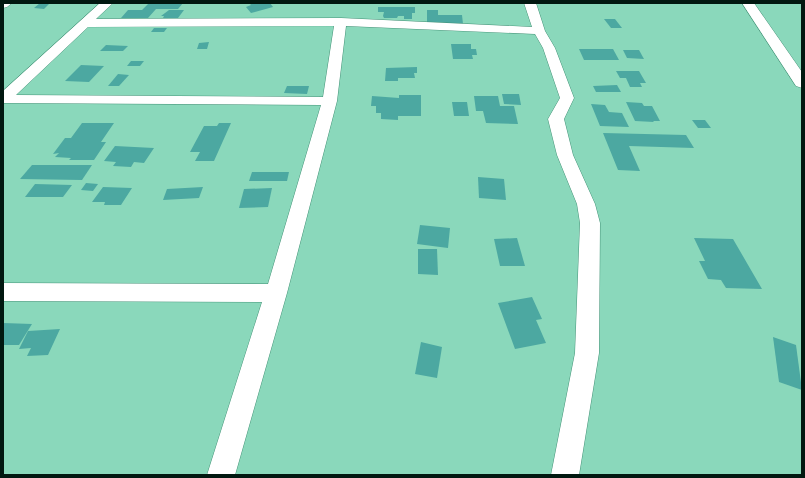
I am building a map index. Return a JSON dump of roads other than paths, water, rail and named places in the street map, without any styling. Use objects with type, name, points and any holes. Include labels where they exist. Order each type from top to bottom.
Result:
[{"type":"highway","points":[[748,3],[802,82]]},
{"type":"street","points":[[3,99],[107,3]]},
{"type":"street","points":[[530,3],[539,31],[549,48],[567,98],[566,103],[557,114],[556,119],[565,155],[586,204],[590,223],[587,353],[565,475]]},
{"type":"street","points":[[85,23],[341,22],[539,31]]},
{"type":"street","points":[[221,475],[276,293],[330,101],[341,22]]},
{"type":"street","points":[[3,99],[330,101]]},
{"type":"street","points":[[3,292],[276,293]]}]
